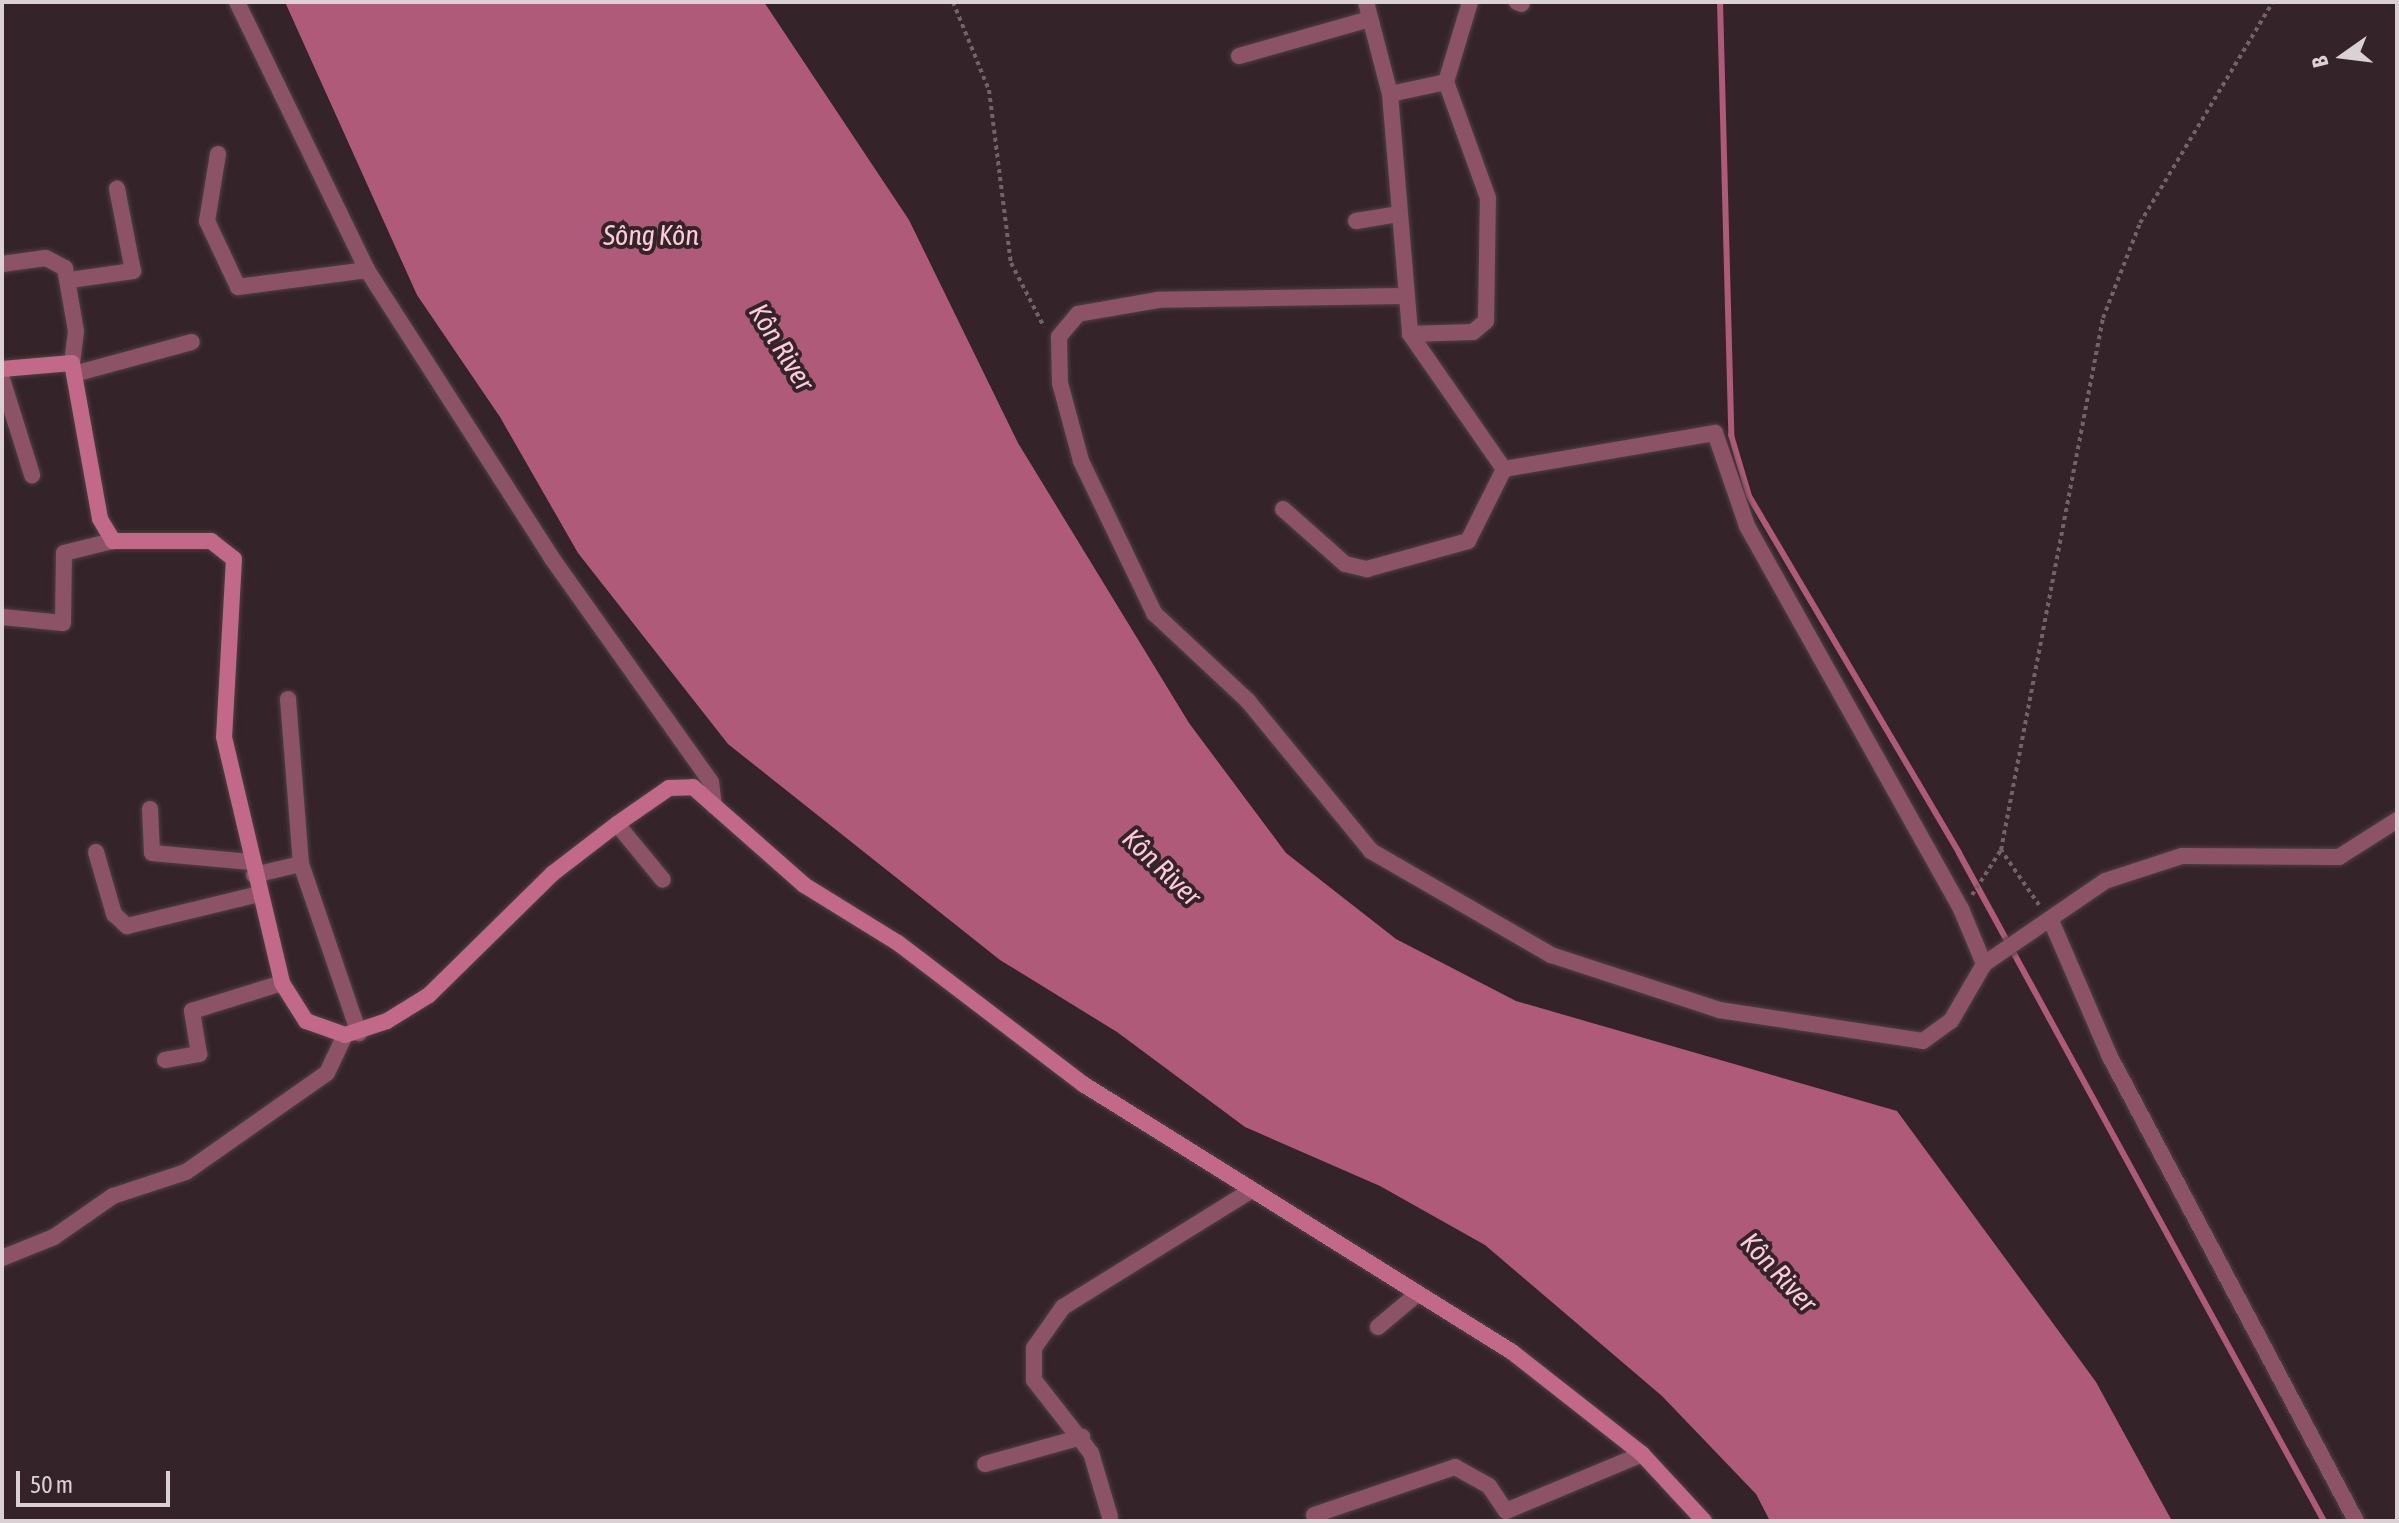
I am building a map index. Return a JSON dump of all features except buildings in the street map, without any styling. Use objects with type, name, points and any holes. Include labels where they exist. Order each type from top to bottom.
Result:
[{"type":"street","points":[[237,2],[367,270],[551,557],[711,782],[714,806]]},
{"type":"street","points":[[1366,2],[1390,94],[1402,296],[1410,334],[1504,469]]},
{"type":"street","points":[[1410,334],[1473,332],[1486,321],[1488,198],[1446,82],[1470,2]]},
{"type":"street","points":[[1239,56],[1370,19]]},
{"type":"street","points":[[1390,94],[1446,82]]},
{"type":"street","points":[[218,154],[207,221],[238,287],[367,270]]},
{"type":"street","points":[[70,280],[133,271],[117,189]]},
{"type":"street","points":[[1356,221],[1399,214]]},
{"type":"street","points":[[2,264],[57,260],[70,280],[73,368],[100,519],[113,541]]},
{"type":"street","points":[[1402,296],[1158,300],[1078,314],[1059,337],[1059,355],[1081,461],[1154,613],[1248,701],[1371,851],[1551,955],[1719,1010],[1923,1041],[1951,1021],[1990,960],[2052,923],[2105,881],[2138,867],[2242,852],[2339,857],[2397,820]]},
{"type":"street","points":[[2,369],[73,368],[192,342]]},
{"type":"street","points":[[2,379],[32,475]]},
{"type":"street","points":[[1504,469],[1715,433],[1747,526],[1990,960]]},
{"type":"street","points":[[1283,509],[1345,564],[1367,569],[1468,541],[1504,469]]},
{"type":"street","points":[[2,617],[63,623],[64,553],[113,541],[211,541],[234,559],[221,716],[259,894],[282,983],[306,1021],[352,1034]]},
{"type":"street","points":[[288,699],[301,864],[352,1034]]},
{"type":"street","points":[[2,1258],[54,1237],[113,1196],[186,1172],[327,1073],[352,1034],[429,995],[552,874],[617,824],[683,784],[714,806],[804,885],[898,943],[1083,1084],[1416,1295],[1512,1352],[1642,1454],[1704,1521]]},
{"type":"street","points":[[150,809],[152,853],[253,868],[301,864]]},
{"type":"street","points":[[617,824],[663,880]]},
{"type":"street","points":[[96,852],[114,914],[127,926],[259,894]]},
{"type":"street","points":[[2052,923],[2109,1055],[2356,1521]]},
{"type":"street","points":[[165,1060],[199,1054],[192,1011],[282,983]]},
{"type":"street","points":[[1110,1517],[1082,1437],[1034,1380],[1034,1348],[1049,1321],[1250,1191]]},
{"type":"street","points":[[1378,1327],[1416,1295]]},
{"type":"street","points":[[985,1464],[1082,1437]]},
{"type":"street","points":[[1314,1515],[1455,1467],[1489,1486],[1506,1516],[1642,1454]]},
{"type":"path","points":[[953,2],[989,90],[1011,263],[1059,355]]},
{"type":"path","points":[[1971,896],[1988,875],[2001,850],[2103,318],[2140,223],[2273,2]]},
{"type":"path","points":[[2001,850],[2052,923]]},
{"type":"water","name":"Sông Kôn","points":[[285,2],[764,2],[909,220],[1018,443],[1189,723],[1286,853],[1396,939],[1516,1001],[1897,1111],[2096,1382],[2172,1521],[1770,1521],[1756,1494],[1662,1396],[1485,1245],[1380,1186],[1245,1127],[1117,1032],[1000,960],[728,744],[578,553],[500,417],[417,295]]},
{"type":"waterway","points":[[1720,2],[1731,435],[1749,496],[1959,853],[2324,1521]]},
{"type":"water label","name":"Kôn River","points":[[782,347]]},
{"type":"water label","name":"Kôn River","points":[[1162,867]]},
{"type":"water label","name":"Kôn River","points":[[1779,1272]]}]
